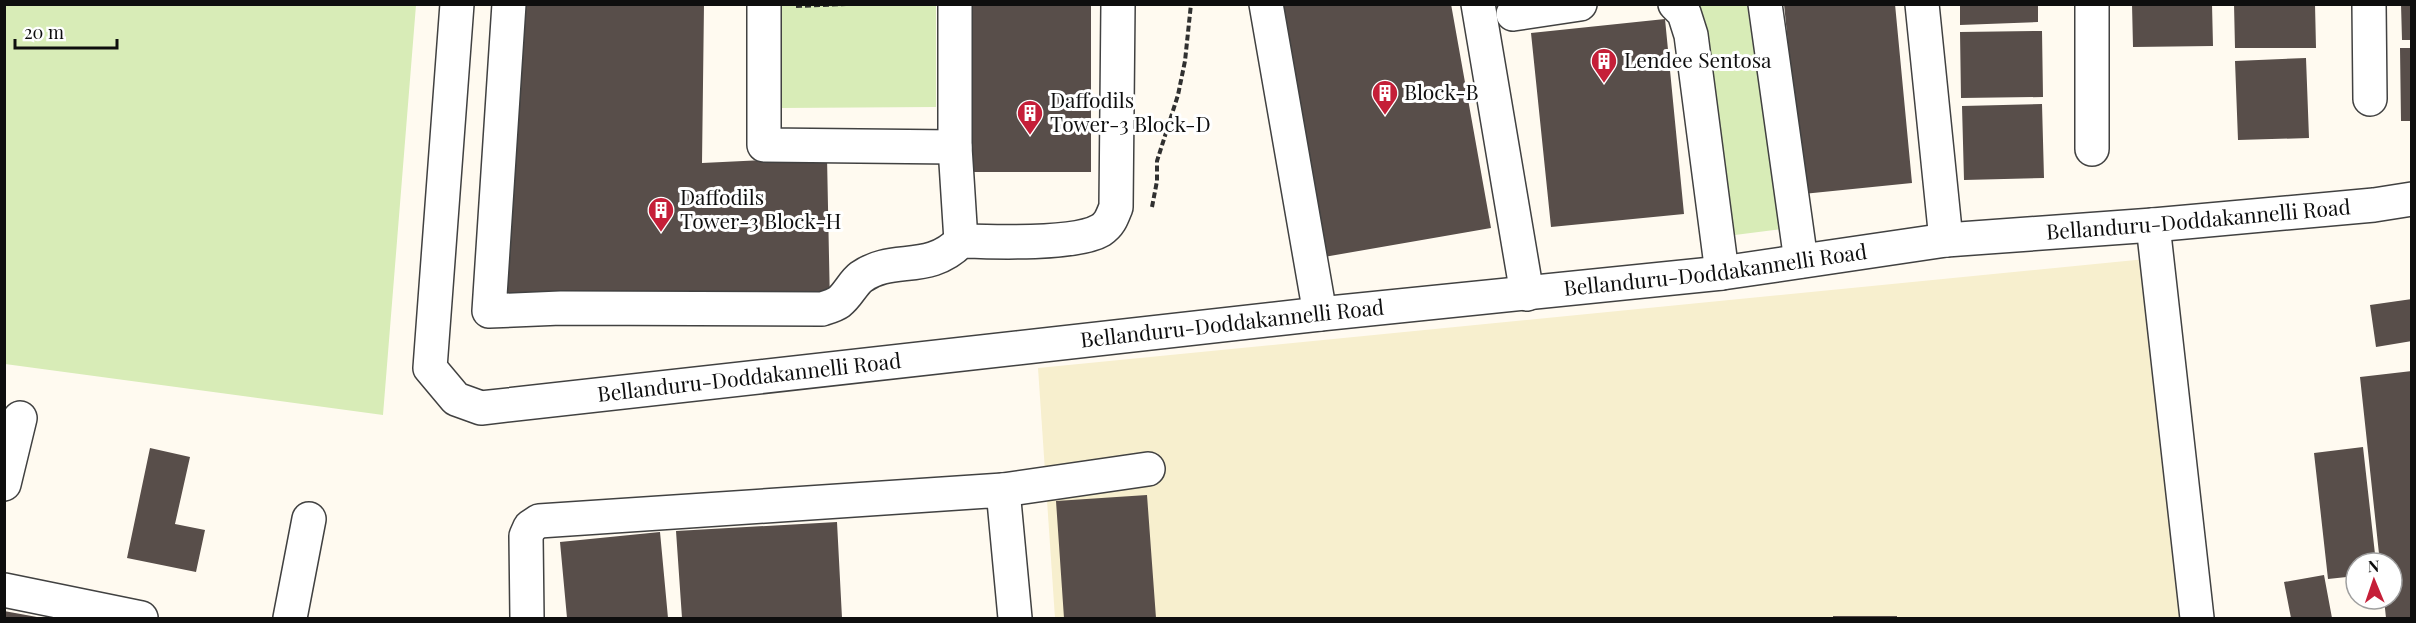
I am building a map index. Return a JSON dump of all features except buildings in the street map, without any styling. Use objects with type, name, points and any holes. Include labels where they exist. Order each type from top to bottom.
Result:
[{"type":"street","name":"Bellanduru-Doddakannelli Road","points":[[457,4],[430,369],[456,399],[481,408],[1320,314],[1722,273],[1946,240],[2153,225],[2374,205],[2412,199]]},
{"type":"street","points":[[509,4],[489,311],[561,308],[822,309],[838,303],[862,277],[905,263],[936,260],[949,253],[960,241],[955,147],[955,4]]},
{"type":"street","points":[[960,241],[1035,242],[1100,231],[1111,222],[1116,207],[1118,4]]},
{"type":"street","points":[[1266,4],[1320,314]]},
{"type":"street","points":[[1478,4],[1527,294]]},
{"type":"street","points":[[1513,14],[1580,4]]},
{"type":"street","points":[[1675,4],[1683,13],[1691,35],[1722,273]]},
{"type":"street","points":[[1765,4],[1801,261]]},
{"type":"street","points":[[1922,4],[1946,240]]},
{"type":"street","points":[[2092,4],[2092,149]]},
{"type":"street","points":[[2369,4],[2370,99]]},
{"type":"street","points":[[764,6],[764,146],[955,147]]},
{"type":"street","points":[[2153,225],[2197,618]]},
{"type":"street","points":[[4,484],[20,418]]},
{"type":"street","points":[[527,618],[526,536],[530,527],[539,521],[1003,490],[1148,469]]},
{"type":"street","points":[[1003,490],[1015,618]]},
{"type":"street","points":[[290,618],[309,519]]},
{"type":"street","points":[[4,590],[141,618]]},
{"type":"path","points":[[764,6],[846,4]]},
{"type":"shaded area","points":[[2156,258],[2199,618],[1055,618],[1038,368]]},
{"type":"green space","points":[[5,4],[416,5],[383,415],[5,364]]},
{"type":"green space","points":[[780,5],[936,5],[936,107],[780,108]]},
{"type":"green space","points":[[1694,5],[1747,5],[1781,229],[1727,236]]},
{"type":"place","name":"Lendee Sentosa","points":[[1604,84]]},
{"type":"place","name":"Block-B","points":[[1385,116]]},
{"type":"place","name":"Daffodils Tower-3 Block-D","points":[[1030,136]]},
{"type":"place","name":"Daffodils Tower-3 Block-H","points":[[661,233]]}]
